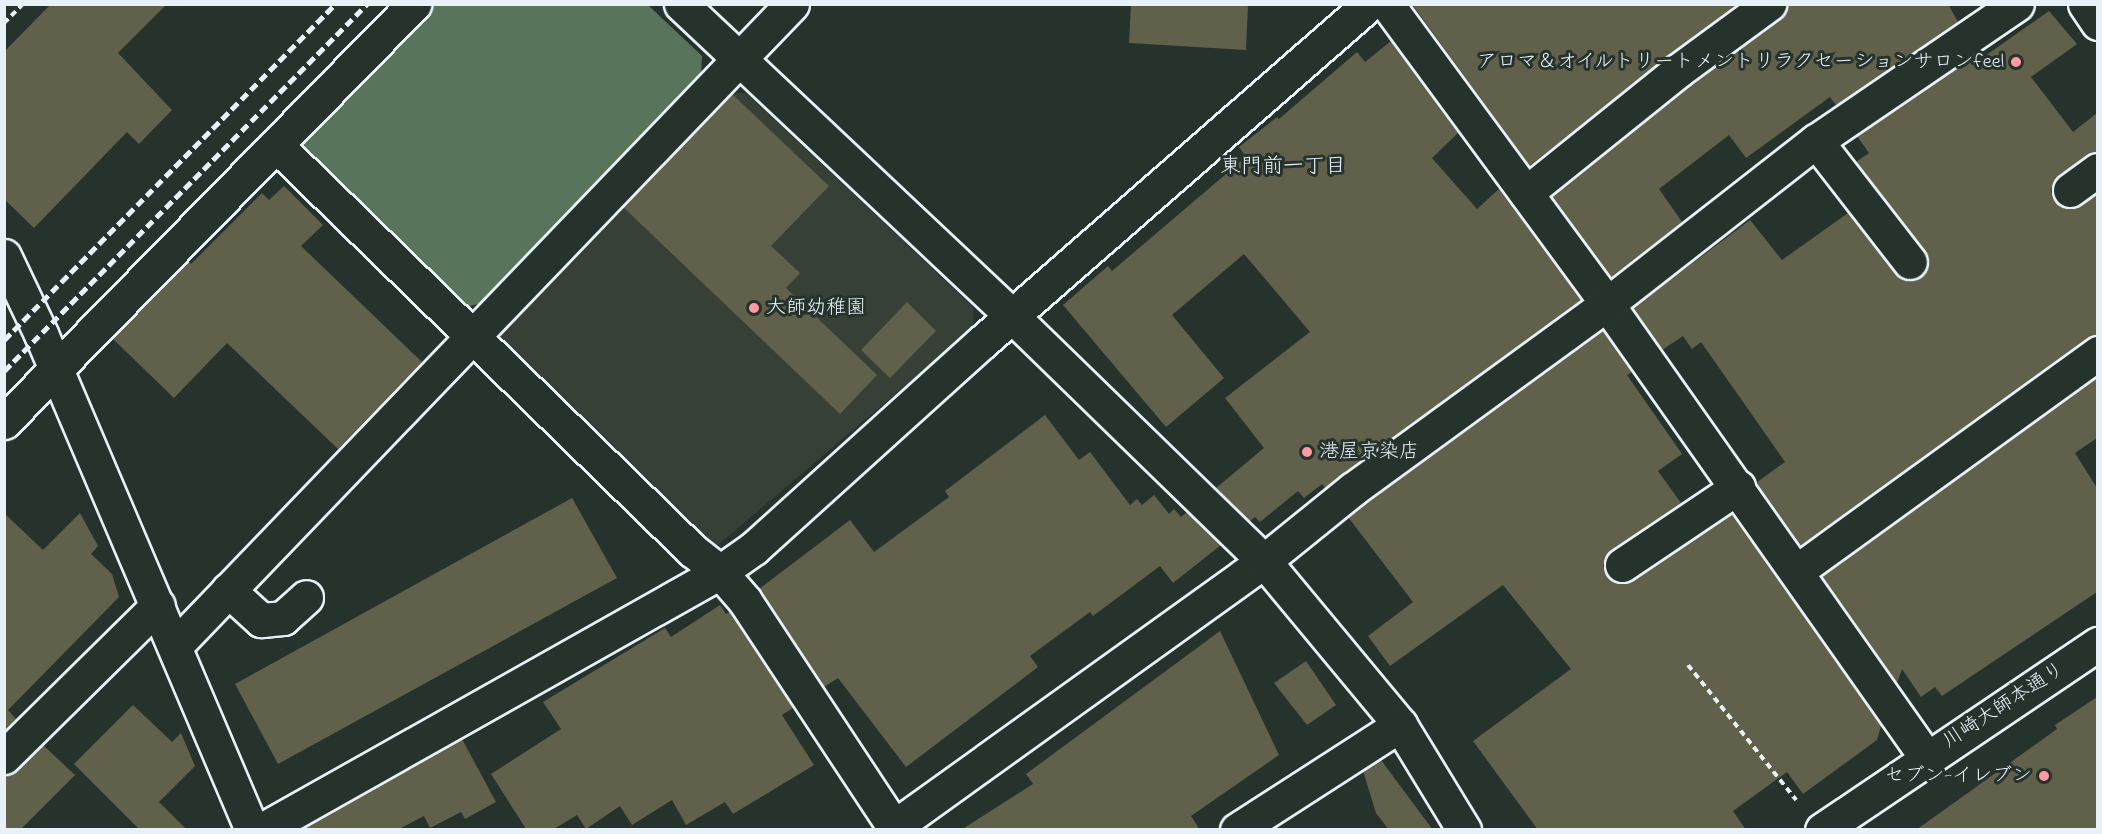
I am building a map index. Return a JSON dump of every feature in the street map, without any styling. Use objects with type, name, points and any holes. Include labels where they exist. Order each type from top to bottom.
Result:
[{"type":"street","points":[[4,422],[414,4]]},
{"type":"street","points":[[681,4],[1012,316],[1264,561],[1400,725],[1464,830]]},
{"type":"street","points":[[176,645],[792,4]]},
{"type":"street","points":[[262,830],[720,572],[770,534],[1012,316],[1369,4]]},
{"type":"street","points":[[1387,4],[1738,487],[1926,757]]},
{"type":"street","points":[[1526,193],[1679,70],[1769,4]]},
{"type":"street","points":[[276,145],[692,550],[720,572],[745,601],[895,828],[1264,561],[1353,489],[1607,304],[1816,141],[2016,4]]},
{"type":"street","points":[[2085,4],[2097,23]]},
{"type":"street","points":[[1816,141],[1910,262]]},
{"type":"street","points":[[2070,190],[2097,170]]},
{"type":"street","points":[[4,256],[176,645],[252,830]]},
{"type":"street","points":[[1797,571],[2097,353]]},
{"type":"street","points":[[1622,565],[1738,487]]},
{"type":"street","points":[[228,590],[261,620],[283,618],[306,597]]},
{"type":"street","points":[[4,757],[158,605]]},
{"type":"street","name":"川崎大師本通り","points":[[1822,830],[1926,757],[2097,644]]},
{"type":"street","points":[[1237,830],[1400,725]]},
{"type":"path","points":[[4,23],[23,4]]},
{"type":"path","points":[[1688,665],[1798,802]]},
{"type":"shaded area","points":[[724,93],[746,93],[973,307],[974,327],[719,544],[701,543],[495,332]]},
{"type":"green space","points":[[432,5],[648,5],[702,56],[701,75],[482,303],[462,308],[302,155],[302,132]]},
{"type":"building","points":[[51,4],[167,4],[118,53],[172,110],[139,144],[127,132],[34,228],[4,199],[4,52]]},
{"type":"building","points":[[1131,4],[1248,4],[1246,50],[1129,43]]},
{"type":"building","points":[[1412,4],[1737,4],[1529,166]]},
{"type":"building","points":[[1787,4],[1948,4],[1958,22],[1836,105],[1830,97],[1746,158],[1729,135],[1659,189],[1682,222],[1611,277],[1551,197],[1690,85],[1780,19]]},
{"type":"building","points":[[2049,11],[2077,44],[2031,77],[2073,132],[2097,113],[2097,151],[2059,175],[2051,191],[2055,201],[2071,209],[2097,193],[2097,334],[2087,338],[1800,546],[1756,483],[1785,462],[1701,342],[1692,349],[1683,336],[1662,350],[1633,308],[1750,220],[1782,260],[1848,213],[1896,274],[1904,280],[1921,277],[1928,268],[1925,251],[1856,162],[1869,153],[1857,136],[1975,55],[1978,61]]},
{"type":"building","points":[[1391,41],[1458,133],[1432,158],[1477,209],[1499,189],[1581,300],[1325,488],[1322,484],[1304,498],[1298,491],[1260,522],[1255,517],[1250,521],[1216,488],[1264,448],[1225,398],[1310,332],[1244,254],[1172,315],[1224,378],[1166,427],[1063,305],[1108,266],[1112,271],[1246,157],[1239,147],[1277,117],[1279,119],[1357,52],[1365,62]]},
{"type":"building","points":[[732,94],[829,186],[771,246],[800,273],[786,288],[877,375],[840,414],[623,207]]},
{"type":"building","points":[[284,186],[323,225],[301,246],[422,362],[338,449],[227,343],[174,398],[113,339],[188,261],[191,264],[262,193],[269,200]]},
{"type":"building","points":[[907,302],[936,331],[890,378],[861,350]]},
{"type":"building","points":[[1603,330],[1632,372],[1627,375],[1682,454],[1658,471],[1681,503],[1611,550],[1603,566],[1607,576],[1623,584],[1632,581],[1732,514],[1881,726],[1877,740],[1803,794],[1787,772],[1733,811],[1746,830],[1538,830],[1473,741],[1571,669],[1503,585],[1390,666],[1368,636],[1413,602],[1348,517]]},
{"type":"building","points":[[2097,377],[2097,438],[2075,453],[2097,488],[2097,592],[1942,696],[1935,687],[1921,697],[1902,669],[1897,683],[1822,576]]},
{"type":"building","points":[[1045,415],[1079,460],[1090,452],[1130,505],[1137,499],[1142,505],[1154,495],[1169,514],[1174,509],[1181,517],[1187,512],[1221,545],[1173,583],[1160,566],[1093,616],[1090,612],[1030,656],[1038,667],[906,767],[838,678],[824,687],[759,589],[850,520],[874,552],[949,497],[945,491]]},
{"type":"building","points":[[572,498],[617,578],[278,764],[235,684]]},
{"type":"building","points":[[4,513],[43,550],[80,513],[98,546],[91,554],[112,574],[119,597],[8,710],[16,719],[4,730]]},
{"type":"building","points":[[720,605],[726,614],[730,612],[793,708],[782,715],[814,765],[733,814],[725,802],[686,825],[672,800],[632,825],[620,806],[586,829],[577,815],[554,829],[526,829],[491,774],[561,729],[543,702],[665,628],[671,637]]},
{"type":"building","points":[[1220,631],[1279,755],[1191,816],[1200,830],[961,830],[1033,784],[1026,774]]},
{"type":"building","points":[[1306,661],[1336,705],[1307,725],[1274,683]]},
{"type":"building","points":[[2097,697],[2097,830],[1916,830],[2057,729],[2055,725]]},
{"type":"building","points":[[133,705],[172,742],[181,733],[195,766],[159,802],[187,830],[140,830],[74,764]]},
{"type":"building","points":[[462,739],[496,802],[465,819],[461,812],[430,828],[424,816],[397,830],[301,830]]},
{"type":"building","points":[[43,745],[75,775],[20,830],[4,830],[4,775],[17,770]]},
{"type":"building","points":[[1381,760],[1433,830],[1389,830],[1376,813],[1363,771]]},
{"type":"railway","points":[[4,340],[335,4]]},
{"type":"railway","points":[[4,371],[367,4]]},
{"type":"place","name":"アロマ＆オイルトリートメントリラクセーションサロンfeel","points":[[2016,62]]},
{"type":"place","name":"大師幼稚園","points":[[754,308]]},
{"type":"place","name":"港屋京染店","points":[[1307,452]]},
{"type":"place","name":"セブン-イレブン","points":[[2044,776]]},
{"type":"district","name":"東門前一丁目","points":[[1283,167]]}]
